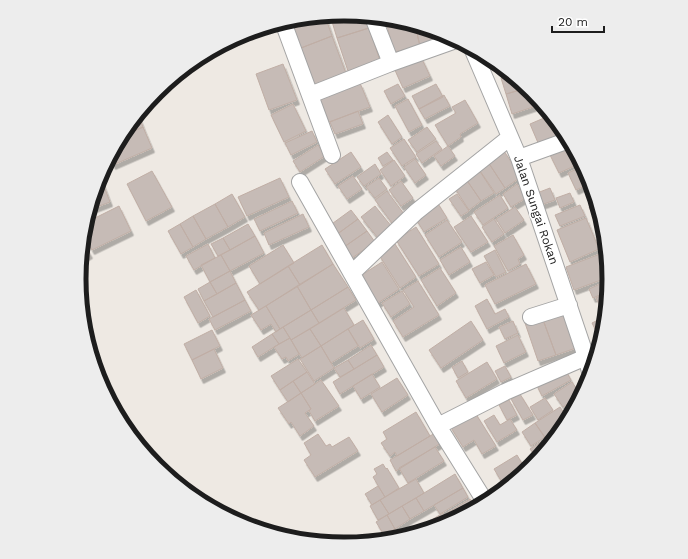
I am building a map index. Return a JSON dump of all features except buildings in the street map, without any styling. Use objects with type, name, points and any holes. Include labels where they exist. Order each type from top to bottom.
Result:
[{"type":"street","points":[[375,23],[391,63]]},
{"type":"street","points":[[285,28],[332,155]]},
{"type":"street","points":[[310,95],[391,63],[447,43]]},
{"type":"street","name":"Jalan Sungai Rokan","points":[[476,58],[509,138],[519,158],[588,365]]},
{"type":"street","points":[[352,273],[416,212],[509,138]]},
{"type":"street","points":[[519,158],[563,142]]},
{"type":"street","points":[[300,182],[438,426],[482,497]]},
{"type":"street","points":[[531,317],[569,304]]},
{"type":"street","points":[[438,426],[505,392],[586,357]]}]
